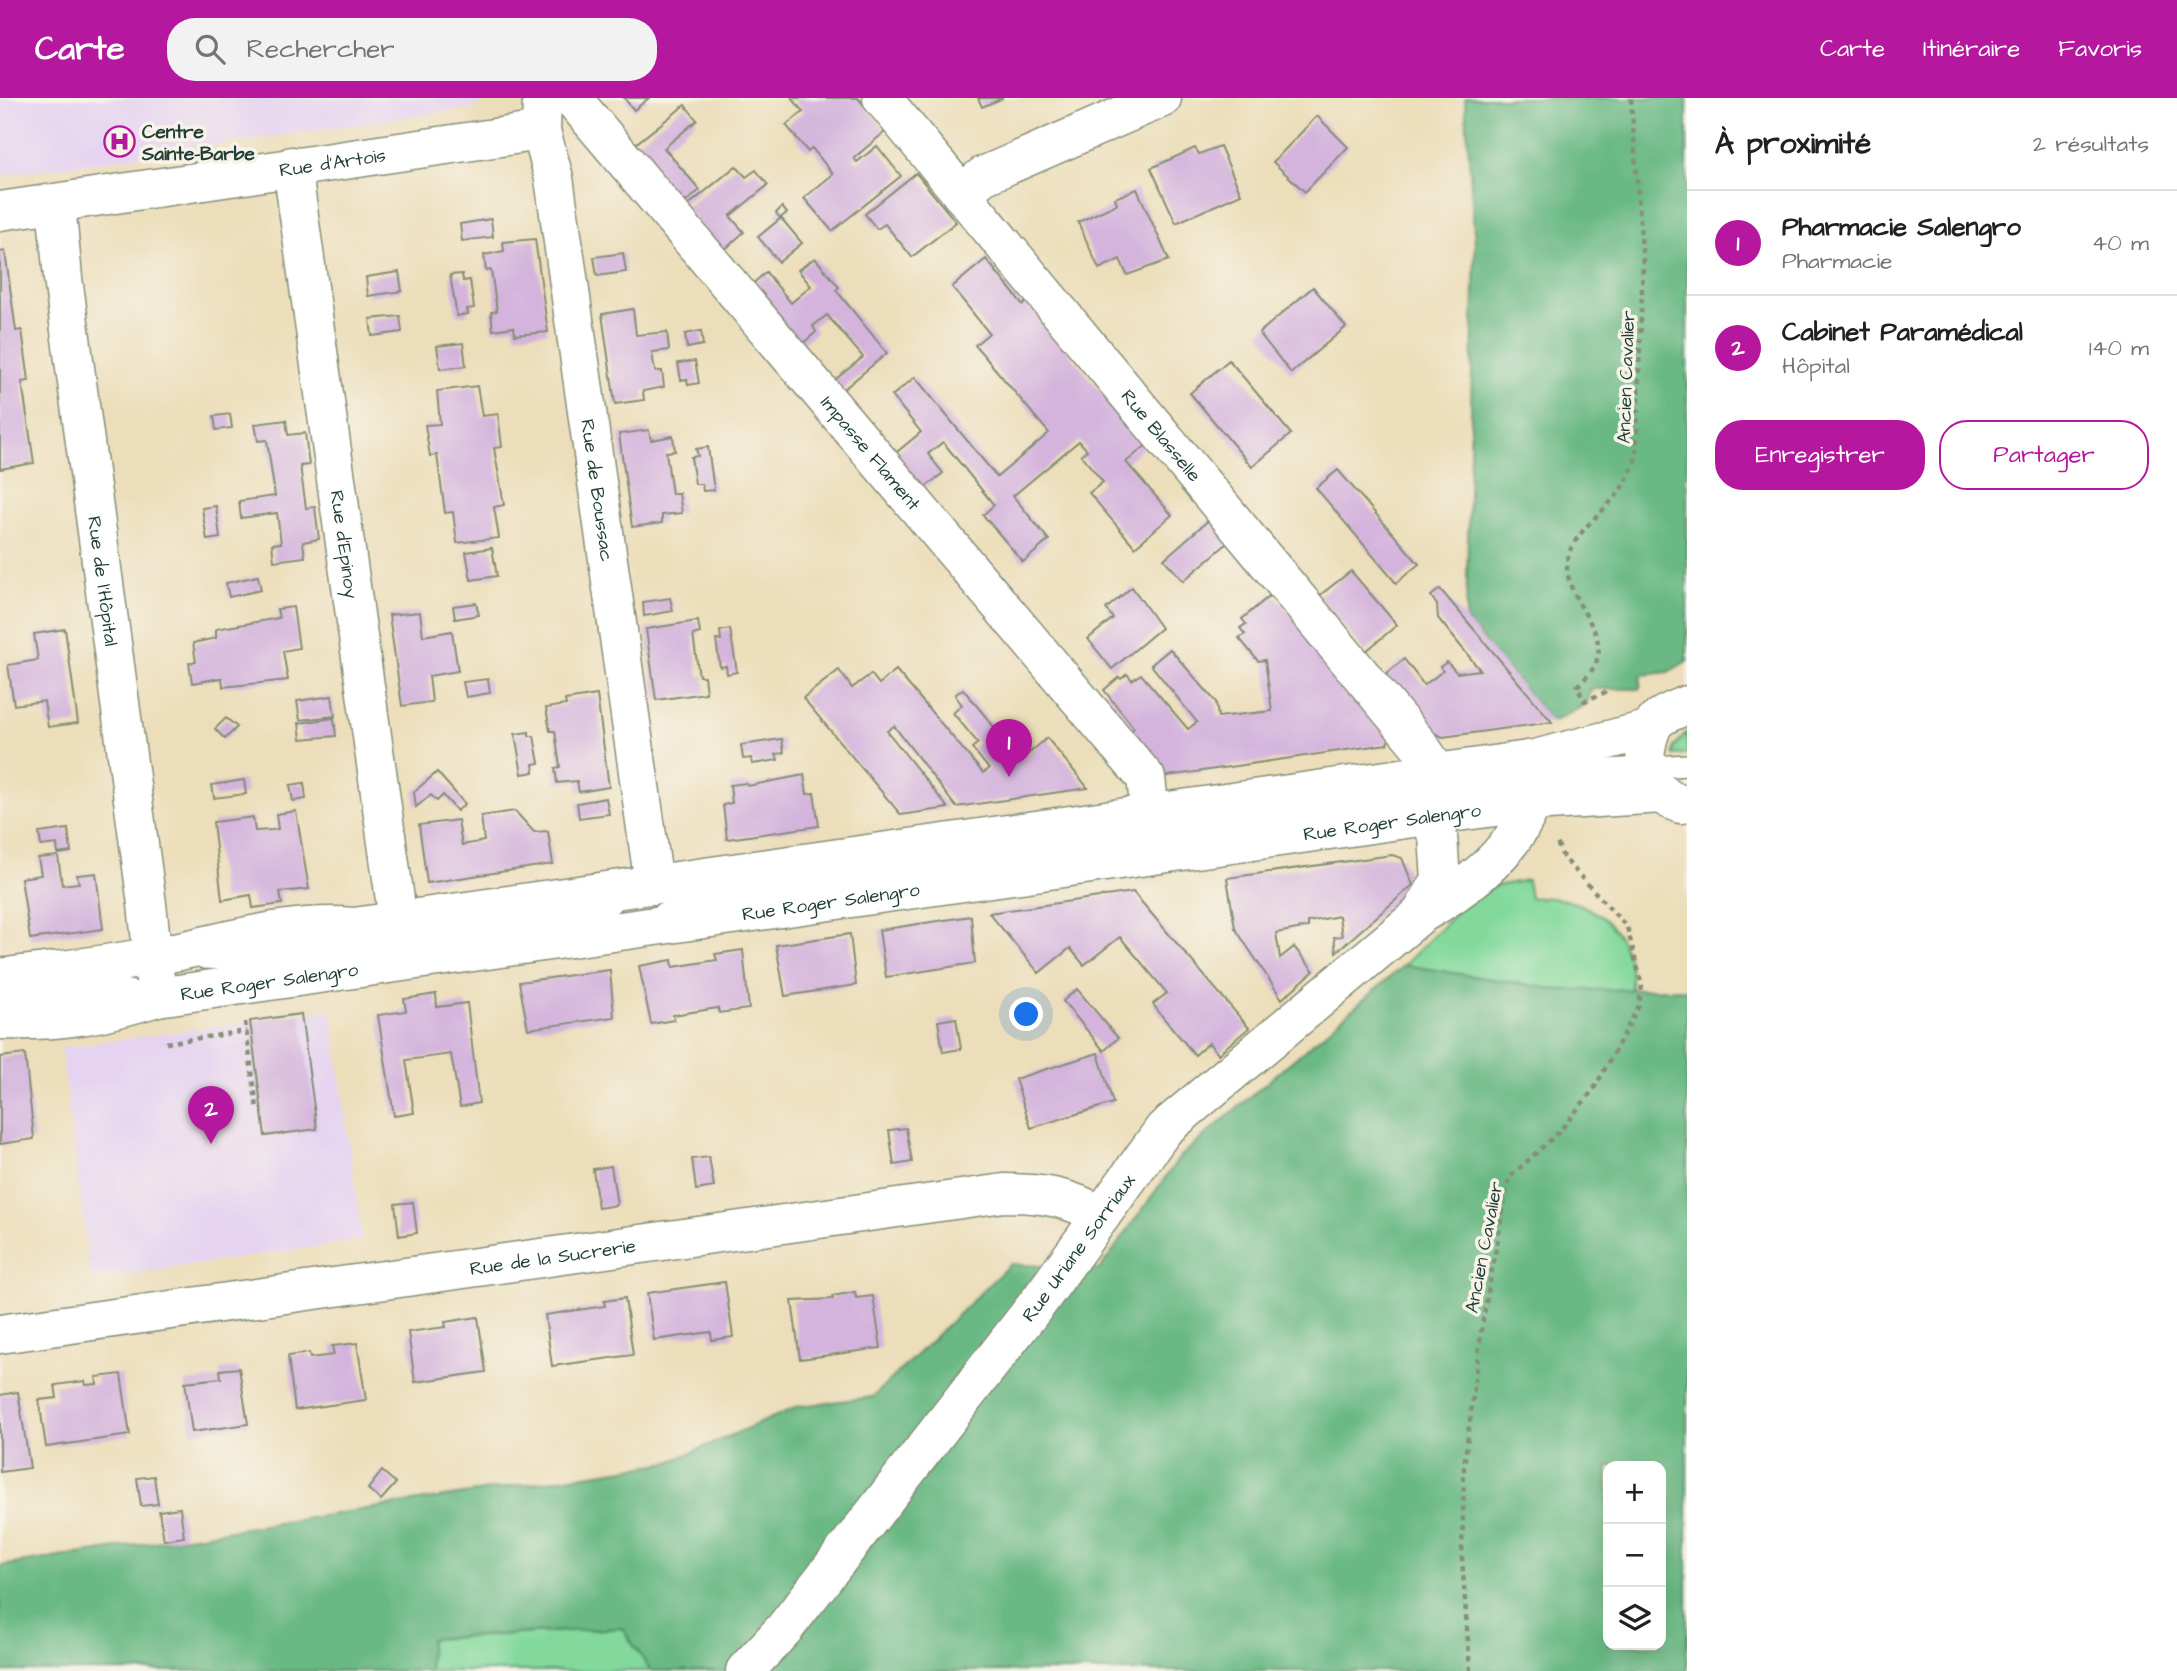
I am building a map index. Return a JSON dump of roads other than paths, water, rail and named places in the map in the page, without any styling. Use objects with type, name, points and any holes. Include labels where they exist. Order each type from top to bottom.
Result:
[{"type":"street","name":"Impasse Flament","points":[[572,98],[1146,778],[1150,814]]},
{"type":"street","name":"Rue Blasselle","points":[[882,98],[1411,735],[1438,773]]},
{"type":"street","points":[[961,194],[983,176],[1162,98]]},
{"type":"street","name":"Rue d'Artois","points":[[0,211],[292,166],[542,115]]},
{"type":"street","name":"Rue de Boussac","points":[[542,115],[554,177],[640,887]]},
{"type":"street","name":"Rue d'Epinoy","points":[[292,166],[398,921]]},
{"type":"street","name":"Rue de l'Hôpital","points":[[56,204],[63,278],[154,956],[157,997]]},
{"type":"street","points":[[0,978],[154,956],[264,932],[320,925],[355,928],[1535,759],[1651,729],[1657,720],[1687,705]]},
{"type":"street","points":[[1651,729],[1665,789]]},
{"type":"street","name":"Rue Roger Salengro","points":[[0,1020],[48,1022],[101,1014],[157,997],[1427,816],[1665,789]]},
{"type":"street","name":"Rue Uriane Sorriaux","points":[[745,1671],[784,1629],[1101,1216],[1164,1129],[1421,914],[1449,898],[1504,850],[1525,821],[1532,802]]},
{"type":"street","name":"Rue Uriane Sorriaux","points":[[1421,914],[1441,880],[1438,836],[1427,816]]},
{"type":"street","name":"Rue de la Sucrerie","points":[[0,1334],[1004,1193],[1042,1193],[1081,1204],[1101,1216]]},
{"type":"lane","points":[[650,926],[678,902],[1665,789],[1687,765]]},
{"type":"lane","points":[[154,956],[268,961],[600,914],[640,887]]},
{"type":"lane","points":[[0,999],[98,985],[157,997]]},
{"type":"place","name":"Centre Sainte-Barbe","points":[[119,142]]},
{"type":"place","name":"Pharmacie Salengro","points":[[1009,777]]},
{"type":"place","name":"Cabinet Paramédical","points":[[211,1144]]}]
